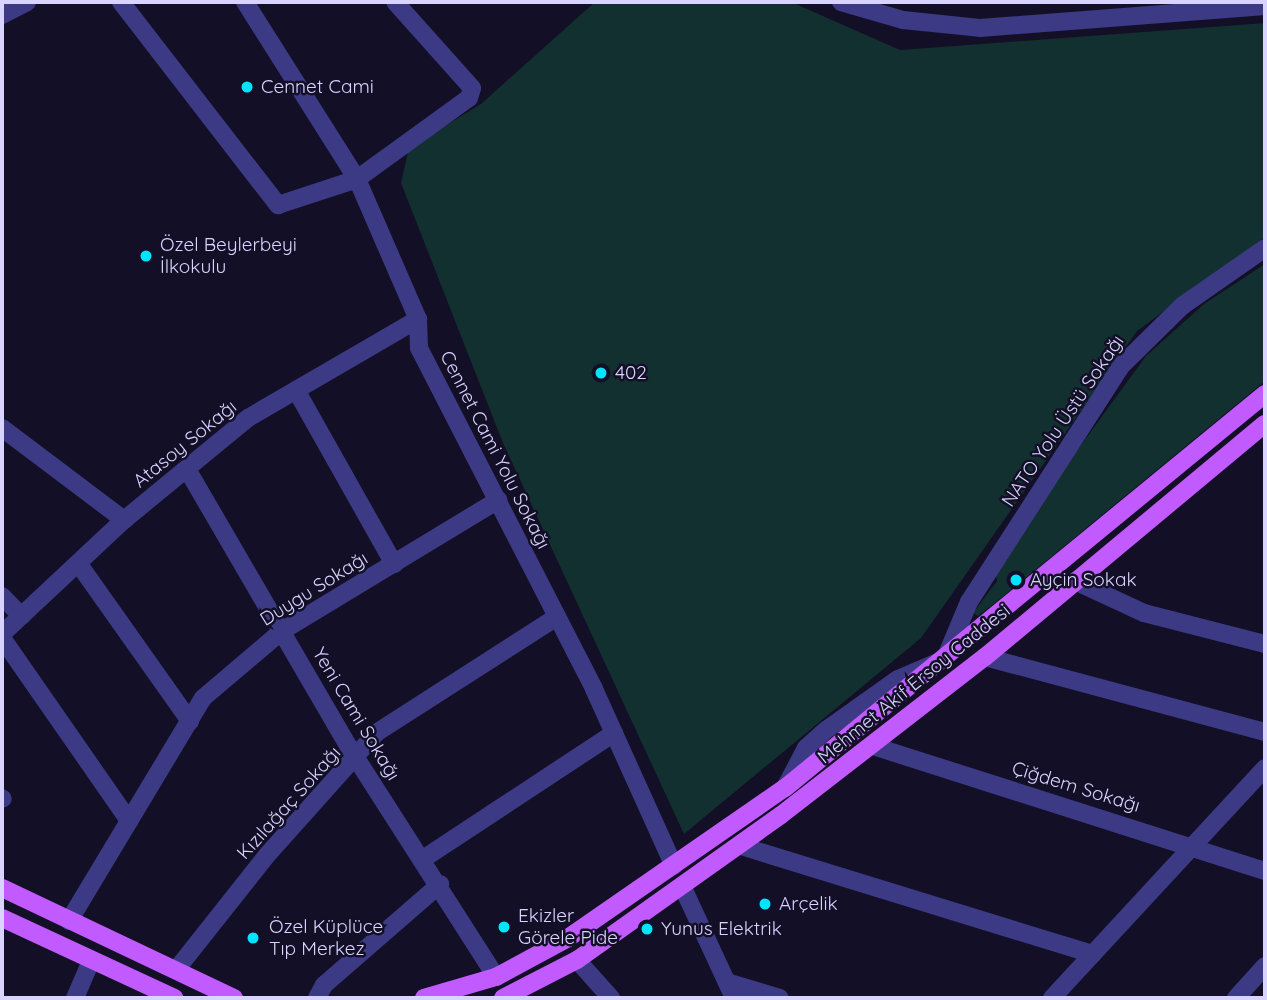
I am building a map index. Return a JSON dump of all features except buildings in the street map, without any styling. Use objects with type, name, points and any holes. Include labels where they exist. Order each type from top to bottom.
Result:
[{"type":"main road","name":"Mehmet Akif Ersoy Caddesi","points":[[424,998],[496,977],[568,939],[785,788],[1265,394]]},
{"type":"main road","name":"Mehmet Akif Ersoy Caddesi","points":[[506,997],[577,960],[741,846],[985,657],[1265,424]]},
{"type":"main road","points":[[1056,566],[1075,582]]},
{"type":"main road","points":[[945,659],[958,676]]},
{"type":"main road","name":"Cennet Cami Yolu Sokağı","points":[[674,866],[683,888]]},
{"type":"main road","points":[[2,888],[234,998]]},
{"type":"main road","points":[[2,918],[174,998]]},
{"type":"main road","points":[[568,939],[577,960]]},
{"type":"main road","points":[[496,977],[506,997]]},
{"type":"street","points":[[2,15],[27,2]]},
{"type":"street","points":[[121,2],[278,205],[357,179],[469,98],[472,88],[395,2]]},
{"type":"street","name":"Cennet Cami Yolu Sokağı","points":[[245,2],[357,179],[418,319],[419,348],[558,617],[674,866]]},
{"type":"street","points":[[841,2],[939,27],[980,28],[1265,6]]},
{"type":"street","name":"NATO Yolu Üstü Sokağı","points":[[945,659],[969,602],[1121,366],[1182,306],[1265,248]]},
{"type":"street","name":"Atasoy Sokağı","points":[[2,636],[21,615],[124,520],[248,418],[418,319]]},
{"type":"street","points":[[296,390],[394,564]]},
{"type":"street","points":[[2,428],[124,520]]},
{"type":"street","name":"Yeni Cami Sokağı","points":[[187,469],[356,760],[440,884],[496,977]]},
{"type":"street","name":"Duygu Sokağı","points":[[69,921],[204,698],[282,631],[498,500]]},
{"type":"street","points":[[78,563],[190,721]]},
{"type":"street","points":[[1075,582],[1144,613],[1265,644]]},
{"type":"street","points":[[2,596],[21,615]]},
{"type":"street","name":"Kızılağaç Sokağı","points":[[176,970],[268,854],[356,760],[376,733],[558,617]]},
{"type":"street","points":[[2,636],[129,821]]},
{"type":"street","points":[[985,657],[1265,732]]},
{"type":"street","points":[[422,859],[614,733]]},
{"type":"street","name":"Çiğdem Sokağı","points":[[873,746],[1265,871]]},
{"type":"street","points":[[1052,998],[1265,768]]},
{"type":"street","points":[[741,846],[1093,954]]},
{"type":"street","points":[[317,998],[324,985],[440,884]]},
{"type":"street","points":[[683,888],[731,990],[780,998]]},
{"type":"street","points":[[577,960],[611,998]]},
{"type":"street","points":[[75,998],[91,961]]},
{"type":"street","points":[[1236,998],[1265,966]]},
{"type":"green space","points":[[595,2],[791,2],[900,50],[1265,23],[1265,237],[1137,331],[921,638],[684,834],[503,443],[401,183],[409,148],[481,104]]},
{"type":"green space","points":[[1265,264],[1265,381],[995,603],[978,616],[973,613],[997,581],[996,575],[1062,471],[1146,356],[1204,304]]},
{"type":"place","name":"Cennet Cami","points":[[247,87]]},
{"type":"place","name":"Özel Beylerbeyi İlkokulu","points":[[146,256]]},
{"type":"place","name":"402","points":[[601,373]]},
{"type":"place","name":"Ayçin Sokak","points":[[1016,580]]},
{"type":"place","name":"Arçelik","points":[[765,904]]},
{"type":"place","name":"Ekizler Görele Pide","points":[[504,927]]},
{"type":"place","name":"Yunus Elektrik","points":[[647,929]]},
{"type":"place","name":"Özel Küplüce Tıp Merkez","points":[[253,938]]}]
